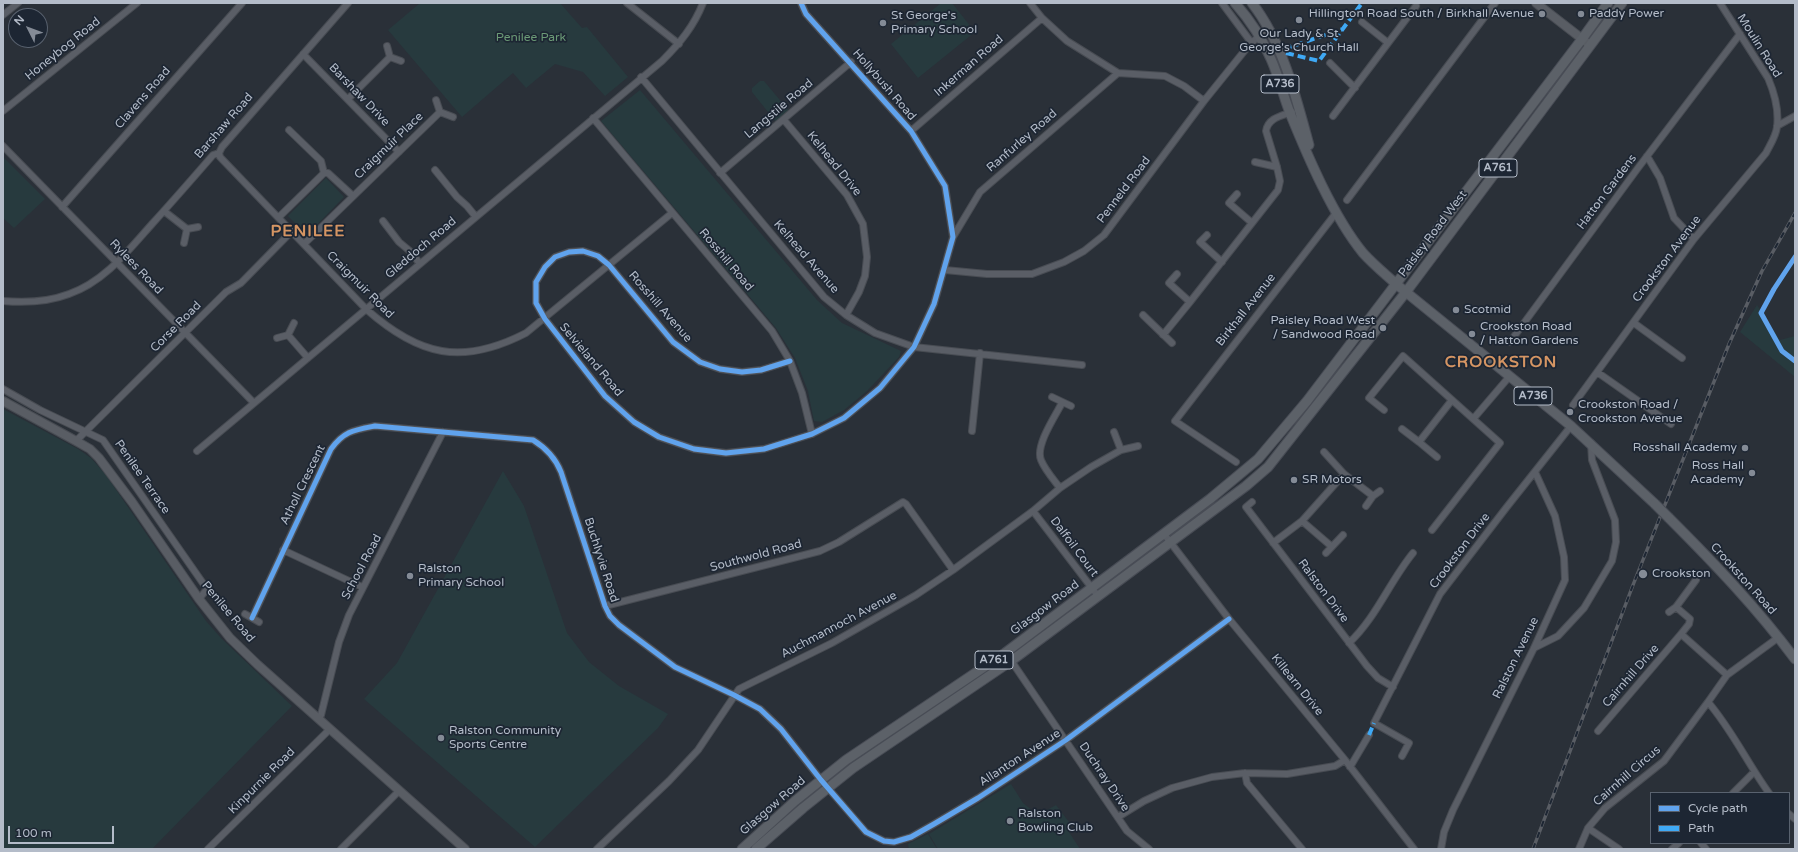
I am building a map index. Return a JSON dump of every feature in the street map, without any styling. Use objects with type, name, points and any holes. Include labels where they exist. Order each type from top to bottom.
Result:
[{"type":"main road","name":"A736","points":[[1235,3],[1260,36],[1271,59],[1290,113],[1316,171],[1336,213],[1362,252],[1378,269],[1591,443]]},
{"type":"main road","name":"A736","points":[[1252,3],[1269,28],[1279,51],[1299,109],[1316,171]]},
{"type":"main road","name":"Paisley Road West","points":[[1246,470],[1284,430],[1608,3]]},
{"type":"main road","name":"Paisley Road West","points":[[1258,476],[1293,436],[1406,292],[1622,3]]},
{"type":"main road","points":[[1284,430],[1293,436]]},
{"type":"main road","name":"Crookston Road","points":[[1591,443],[1655,504],[1733,583],[1795,659]]},
{"type":"main road","name":"Glasgow Road","points":[[742,849],[788,807],[821,780],[865,747],[1005,653],[1164,534],[1246,470]]},
{"type":"main road","name":"Glasgow Road","points":[[756,849],[828,788],[871,755],[1011,661],[1258,476]]},
{"type":"main road","points":[[788,807],[794,816]]},
{"type":"street","points":[[3,15],[18,3]]},
{"type":"street","name":"Honeybog Road","points":[[3,111],[137,3]]},
{"type":"street","name":"Clavens Road","points":[[62,207],[242,3]]},
{"type":"street","name":"Barshaw Road","points":[[3,301],[19,302],[50,300],[71,294],[89,285],[117,263],[214,156],[219,153],[222,147],[348,3]]},
{"type":"street","points":[[626,3],[679,44]]},
{"type":"street","name":"Gleddoch Road","points":[[197,451],[592,118],[662,61],[679,44],[689,31],[703,3]]},
{"type":"street","name":"Hollybush Road","points":[[802,3],[806,14],[851,62],[911,131],[945,186],[953,237],[945,270],[934,304],[914,347]]},
{"type":"street","points":[[1030,3],[1042,18],[1067,41],[1118,73],[1165,76],[1184,86],[1204,101]]},
{"type":"street","points":[[1222,3],[1251,42]]},
{"type":"street","points":[[1347,200],[1495,3]]},
{"type":"street","points":[[1536,3],[1590,45]]},
{"type":"street","name":"Moulin Road","points":[[1720,3],[1768,78],[1773,90],[1777,126]]},
{"type":"street","points":[[1333,116],[1416,4]]},
{"type":"street","name":"Inkerman Road","points":[[911,131],[1042,18]]},
{"type":"street","points":[[1362,22],[1387,42]]},
{"type":"street","name":"Penneld Road","points":[[945,270],[987,274],[1032,274],[1064,262],[1084,251],[1104,235],[1204,101],[1251,42],[1269,28]]},
{"type":"street","name":"Hatton Gardens","points":[[1510,342],[1740,34]]},
{"type":"street","points":[[387,46],[390,57]]},
{"type":"street","name":"Barshaw Drive","points":[[303,54],[399,152]]},
{"type":"street","points":[[390,57],[400,61]]},
{"type":"street","points":[[348,99],[390,57]]},
{"type":"street","name":"Langstile Road","points":[[720,173],[851,62]]},
{"type":"street","points":[[1330,62],[1355,88]]},
{"type":"street","name":"Ranfurley Road","points":[[953,237],[980,192],[1118,73]]},
{"type":"street","name":"Kelhead Avenue","points":[[641,77],[824,297],[846,315],[875,333],[914,347],[1082,365]]},
{"type":"street","name":"Craigmuir Place","points":[[436,100],[440,112]]},
{"type":"street","points":[[1163,335],[1222,262],[1251,222],[1278,190],[1280,181],[1266,131],[1267,125],[1272,120],[1299,109]]},
{"type":"street","name":"Craigmuir Place","points":[[304,244],[440,112]]},
{"type":"street","name":"Craigmuir Place","points":[[440,112],[453,117]]},
{"type":"street","points":[[1777,126],[1795,116]]},
{"type":"street","name":"Rosshill Road","points":[[592,118],[772,331],[790,361],[802,393],[812,434]]},
{"type":"street","name":"Kelhead Drive","points":[[784,120],[847,195],[863,224],[867,257],[865,276],[859,292],[846,315]]},
{"type":"street","name":"Crookston Avenue","points":[[1573,405],[1694,239],[1766,153],[1777,126]]},
{"type":"street","points":[[279,217],[324,173],[321,161],[289,130]]},
{"type":"street","name":"Rylees Road","points":[[3,146],[254,403]]},
{"type":"street","name":"Craigmuir Road","points":[[219,153],[220,157],[279,217],[366,310],[387,328],[403,337],[441,351],[458,353],[479,351],[505,344],[526,333],[545,319],[672,213]]},
{"type":"street","points":[[1648,156],[1660,178],[1674,218],[1694,239]]},
{"type":"street","points":[[1255,162],[1277,167]]},
{"type":"street","points":[[435,170],[476,217]]},
{"type":"street","name":"Craigmuir Place","points":[[324,173],[328,173],[353,196]]},
{"type":"street","points":[[1237,194],[1229,203],[1251,222]]},
{"type":"street","points":[[164,211],[187,229],[198,227]]},
{"type":"street","name":"Birkhall Avenue","points":[[1236,462],[1175,421],[1336,213]]},
{"type":"street","points":[[383,221],[399,242],[411,252],[420,264]]},
{"type":"street","points":[[184,243],[187,229]]},
{"type":"street","name":"Corse Road","points":[[76,441],[226,292],[241,283],[292,232]]},
{"type":"street","points":[[1207,235],[1200,242],[1222,262]]},
{"type":"street","name":"Rosshill Avenue","points":[[545,319],[536,303],[536,282],[545,267],[555,257],[568,252],[584,252],[598,256],[609,265],[673,342],[700,362],[720,369],[742,372],[761,370],[790,361]]},
{"type":"street","points":[[1177,274],[1169,283],[1190,302]]},
{"type":"street","points":[[1143,315],[1172,343]]},
{"type":"street","name":"Selvieland Road","points":[[545,319],[605,396],[634,422],[659,437],[694,449],[726,453],[764,449],[812,434],[844,418],[880,388],[914,347]]},
{"type":"street","points":[[277,338],[288,335],[294,323]]},
{"type":"street","points":[[1634,323],[1682,358]]},
{"type":"street","points":[[288,335],[308,358]]},
{"type":"street","points":[[972,430],[980,353]]},
{"type":"street","points":[[1384,410],[1369,398],[1403,356],[1474,418],[1500,443],[1435,521],[1432,530]]},
{"type":"street","points":[[1597,372],[1671,424]]},
{"type":"street","points":[[1474,418],[1509,377]]},
{"type":"street","name":"Penilee Terrace","points":[[3,389],[103,440],[206,589],[199,599]]},
{"type":"street","points":[[1052,397],[1071,406]]},
{"type":"street","points":[[1418,442],[1452,400]]},
{"type":"street","name":"Penilee Road","points":[[3,401],[90,449],[109,470],[199,599],[230,638],[465,849]]},
{"type":"street","points":[[1060,488],[1043,465],[1040,459],[1040,450],[1043,440],[1062,403]]},
{"type":"street","name":"Atholl Crescent","points":[[252,618],[331,450],[339,438],[351,431],[375,426],[443,432]]},
{"type":"street","name":"Crookston Drive","points":[[1402,756],[1409,743],[1374,724],[1440,594],[1571,426]]},
{"type":"street","points":[[1402,429],[1437,457]]},
{"type":"street","name":"School Road","points":[[318,718],[339,642],[349,615],[362,587],[398,522],[443,432]]},
{"type":"street","name":"Buchlyvie Road","points":[[443,432],[533,440],[545,448],[557,461],[605,606],[610,616],[619,625],[675,667],[760,709],[774,722],[821,780]]},
{"type":"street","points":[[1114,432],[1121,450]]},
{"type":"street","points":[[1534,648],[1558,636],[1584,608],[1612,561],[1616,542],[1615,520],[1592,460],[1591,443]]},
{"type":"street","name":"Auchmannoch Avenue","points":[[597,849],[669,781],[698,750],[739,689],[832,643],[872,621],[953,570],[1034,511],[1060,488],[1102,460],[1121,450],[1138,446]]},
{"type":"street","points":[[1324,452],[1344,474],[1373,496]]},
{"type":"street","name":"Ralston Avenue","points":[[1441,849],[1444,832],[1453,810],[1534,648],[1564,580],[1564,557],[1555,516],[1535,472]]},
{"type":"street","points":[[1273,543],[1302,520],[1344,474]]},
{"type":"street","points":[[1366,506],[1373,496],[1380,491]]},
{"type":"street","name":"Southwold Road","points":[[605,606],[820,551],[839,542],[902,502],[906,504],[953,570]]},
{"type":"street","name":"Ralston Drive","points":[[1252,502],[1246,507],[1349,643],[1378,678],[1393,687]]},
{"type":"street","name":"Dalfoil Court","points":[[1034,511],[1098,596]]},
{"type":"street","points":[[1302,520],[1331,546]]},
{"type":"street","name":"Killearn Drive","points":[[1164,534],[1229,619],[1345,760],[1414,849]]},
{"type":"street","points":[[1326,553],[1343,535]]},
{"type":"street","points":[[283,550],[362,587]]},
{"type":"street","points":[[1349,643],[1361,631],[1404,564],[1413,553]]},
{"type":"street","points":[[1398,560],[1404,564]]},
{"type":"street","points":[[1669,612],[1676,607],[1696,580]]},
{"type":"street","name":"Cairnhill Drive","points":[[1598,731],[1689,624],[1690,619],[1676,607]]},
{"type":"street","points":[[245,614],[259,622]]},
{"type":"street","name":"Allanton Avenue","points":[[821,780],[866,832],[884,841],[894,842],[911,837],[978,798],[1066,740],[1229,619]]},
{"type":"street","points":[[1681,634],[1727,675]]},
{"type":"street","name":"Cairnhill Circus","points":[[1579,849],[1588,828],[1605,808],[1664,761],[1727,675],[1778,637]]},
{"type":"street","name":"Duchray Drive","points":[[1005,653],[1127,831],[1149,849]]},
{"type":"street","points":[[1708,702],[1719,715],[1754,772],[1768,792]]},
{"type":"street","name":"Kinpurnie Road","points":[[208,849],[330,729]]},
{"type":"street","points":[[1350,767],[1369,735]]},
{"type":"street","points":[[1118,817],[1144,801],[1172,788],[1212,777],[1245,773],[1287,774],[1335,766],[1345,760]]},
{"type":"street","points":[[1734,792],[1754,772]]},
{"type":"street","points":[[1245,773],[1247,783],[1302,849]]},
{"type":"street","points":[[341,849],[399,791]]},
{"type":"street","points":[[1588,828],[1619,849]]},
{"type":"green space","name":"Penilee Park","points":[[420,3],[560,3],[582,28],[587,27],[628,77],[605,96],[583,72],[555,64],[526,88],[513,73],[462,117],[388,30]]},
{"type":"green space","points":[[941,3],[952,3],[975,32],[918,78],[891,44]]},
{"type":"green space","points":[[760,81],[764,81],[789,111],[776,122],[752,92],[752,88]]},
{"type":"green space","points":[[640,90],[817,300],[842,323],[901,351],[899,357],[867,391],[844,410],[822,422],[814,421],[808,391],[795,358],[776,328],[601,121]]},
{"type":"green space","points":[[3,157],[45,199],[14,228],[3,218]]},
{"type":"green space","points":[[326,178],[344,197],[307,235],[288,216]]},
{"type":"green space","points":[[1757,305],[1780,340],[1795,336],[1795,377],[1740,332]]},
{"type":"green space","points":[[3,409],[78,449],[91,458],[106,475],[206,621],[221,638],[292,706],[152,849],[3,849]]},
{"type":"green space","points":[[503,471],[524,506],[567,633],[589,662],[619,686],[668,714],[658,728],[535,847],[364,699],[397,663]]},
{"type":"green space","name":"Ralston Bowling Club","points":[[1011,784],[1023,803],[1038,815],[1056,805],[1072,826],[1067,829],[1080,849],[938,849],[929,834]]},
{"type":"green space","points":[[928,834],[937,849],[909,849],[908,844]]},
{"type":"railway","points":[[1533,849],[1633,585],[1729,344],[1762,271],[1795,213]]},
{"type":"marked path","points":[[1286,53],[1319,61],[1362,3]]},
{"type":"marked path","points":[[1284,49],[1343,29]]},
{"type":"marked path","points":[[1369,735],[1374,723]]},
{"type":"cycle path","points":[[790,361],[761,370],[742,372],[720,369],[700,362],[673,342],[609,265],[598,256],[583,251],[569,252],[555,257],[545,267],[536,282],[536,303],[545,319],[605,396],[634,422],[659,437],[694,449],[726,453],[764,449],[812,434],[844,418],[880,388],[914,347],[934,304],[953,237],[945,186],[911,131],[806,14],[801,3]]},
{"type":"cycle path","points":[[1795,257],[1774,289],[1761,313],[1782,351],[1795,361]]},
{"type":"cycle path","points":[[252,618],[331,449],[340,438],[355,430],[375,426],[533,440],[550,453],[561,472],[605,606],[610,616],[619,625],[675,667],[760,709],[781,729],[821,780],[866,832],[884,841],[894,842],[911,837],[978,798],[1066,740],[1229,619]]},
{"type":"place","name":"Hillington Road South / Birkhall Avenue","points":[[1542,14]]},
{"type":"place","name":"Paddy Power","points":[[1581,14]]},
{"type":"place","name":"Our Lady & St George's Church Hall","points":[[1299,20]]},
{"type":"place","name":"St George's Primary School","points":[[883,23]]},
{"type":"place","name":"Scotmid","points":[[1456,310]]},
{"type":"place","name":"Paisley Road West / Sandwood Road","points":[[1383,328]]},
{"type":"place","name":"Crookston Road / Hatton Gardens","points":[[1472,334]]},
{"type":"place","name":"Crookston Road / Crookston Avenue","points":[[1570,412]]},
{"type":"place","name":"Rosshall Academy","points":[[1745,448]]},
{"type":"place","name":"Ross Hall Academy","points":[[1752,473]]},
{"type":"place","name":"SR Motors","points":[[1294,480]]},
{"type":"place","name":"Crookston","points":[[1643,574]]},
{"type":"place","name":"Ralston Primary School","points":[[410,576]]},
{"type":"place","name":"Ralston Community Sports Centre","points":[[441,738]]},
{"type":"place","name":"Ralston Bowling Club","points":[[1010,821]]},
{"type":"district","name":"PENILEE","points":[[308,232]]},
{"type":"district","name":"CROOKSTON","points":[[1501,363]]}]
